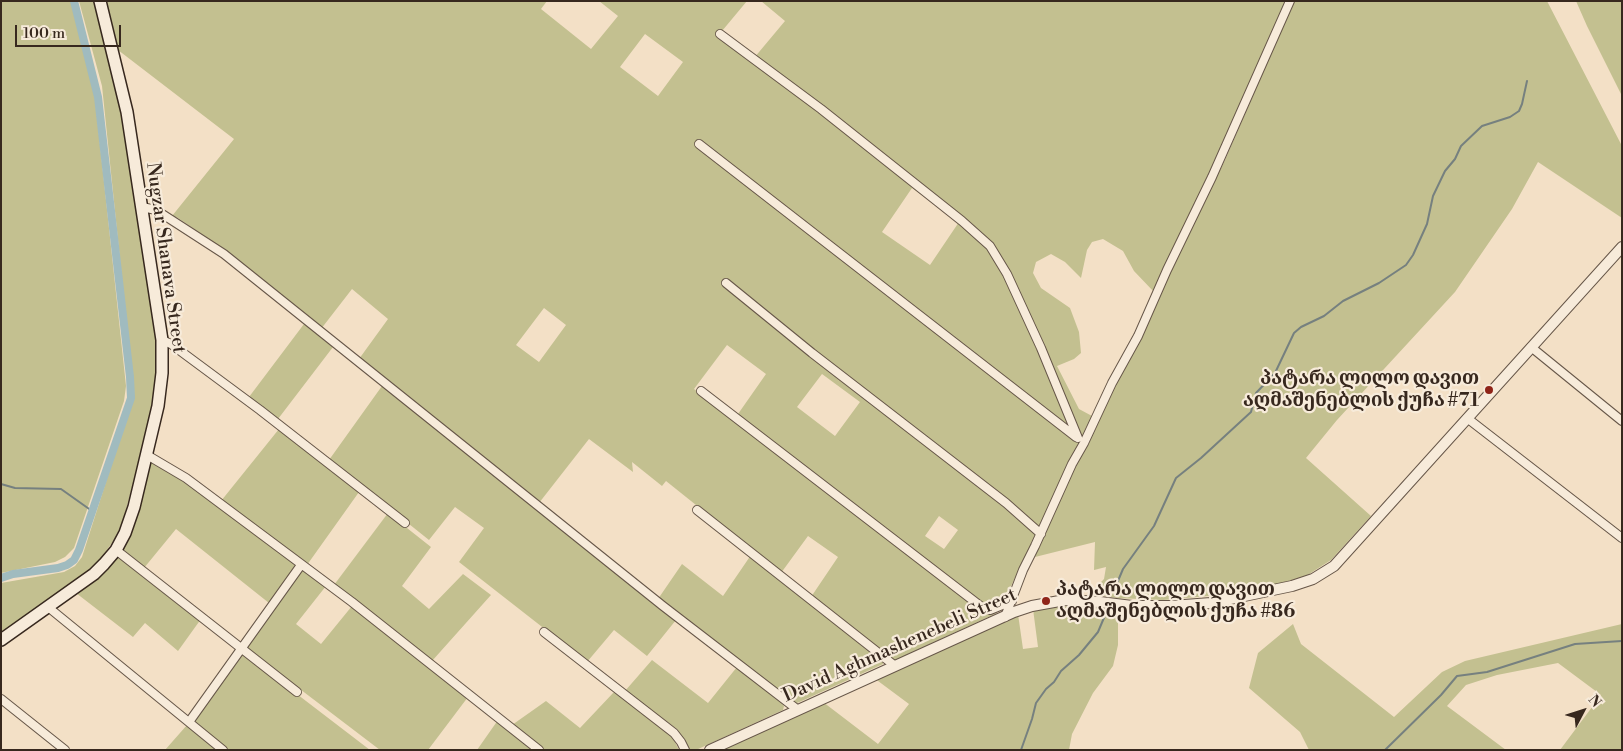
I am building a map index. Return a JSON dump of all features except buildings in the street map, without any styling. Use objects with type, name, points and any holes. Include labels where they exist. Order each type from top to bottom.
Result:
[{"type":"main road","name":"Nugzar Shanava Street","points":[[1,640],[94,574],[116,550],[128,526],[158,406],[162,373],[162,340],[126,112],[100,1]]},
{"type":"street","points":[[1005,617],[1022,570],[1041,534],[1081,441],[1138,336],[1167,270],[1212,177],[1290,1]]},
{"type":"street","points":[[720,34],[821,109],[962,221],[990,246],[1007,274],[1081,441]]},
{"type":"street","points":[[699,144],[1081,441]]},
{"type":"street","points":[[142,206],[156,210],[224,254],[643,590],[798,710]]},
{"type":"street","name":"David Aghmashenebeli Street","points":[[710,750],[1014,612],[1032,606],[1065,600],[1132,606],[1211,603],[1292,586],[1313,579],[1334,566],[1622,247]]},
{"type":"street","points":[[726,283],[812,353],[1006,503],[1041,534]]},
{"type":"street","points":[[162,340],[172,344],[260,410],[405,523]]},
{"type":"street","points":[[1531,347],[1622,421]]},
{"type":"street","points":[[701,391],[983,608],[990,610],[1012,601]]},
{"type":"street","points":[[1467,418],[1622,538]]},
{"type":"street","points":[[147,455],[186,478],[352,602],[539,750]]},
{"type":"street","points":[[697,510],[895,666]]},
{"type":"street","points":[[116,550],[298,692]]},
{"type":"street","points":[[189,722],[302,565]]},
{"type":"street","points":[[48,607],[223,750]]},
{"type":"street","points":[[544,632],[674,734],[685,750]]},
{"type":"street","points":[[1,699],[65,750]]},
{"type":"shaded area","points":[[1,1],[72,1],[94,89],[126,386],[124,401],[74,548],[65,557],[55,562],[1,573]]},
{"type":"shaded area","points":[[79,1],[96,1],[121,103],[155,321],[158,352],[155,401],[124,517],[116,537],[92,568],[1,634],[1,583],[64,572],[75,566],[82,557],[134,394],[102,86]]},
{"type":"shaded area","points":[[104,1],[547,1],[541,9],[591,49],[618,16],[599,1],[747,1],[722,31],[754,58],[785,21],[761,1],[1287,1],[1211,175],[1154,292],[1134,271],[1123,251],[1103,239],[1092,242],[1087,250],[1081,278],[1065,262],[1051,254],[1036,262],[1033,273],[1041,288],[1070,308],[1079,332],[1081,353],[1074,359],[1057,366],[1079,409],[1092,416],[1003,603],[992,607],[985,606],[738,414],[766,374],[727,345],[694,389],[981,611],[997,613],[893,661],[811,597],[838,557],[808,536],[781,573],[666,481],[662,486],[632,462],[633,472],[589,439],[539,503],[359,359],[388,319],[352,289],[321,329],[228,252],[178,218],[172,216],[234,139],[115,46]],"holes":[[[645,34],[683,62],[658,96],[620,67]],[[912,188],[959,222],[930,265],[882,232]],[[544,308],[566,325],[539,362],[516,345]],[[822,374],[860,402],[835,436],[797,407]],[[939,516],[958,530],[944,549],[925,536]]]},
{"type":"shaded area","points":[[1294,1],[1547,1],[1622,146],[1622,218],[1538,162],[1512,209],[1455,292],[1337,420],[1306,458],[1371,516],[1331,560],[1306,576],[1231,594],[1163,600],[1117,598],[1090,593],[1104,579],[1106,567],[1094,570],[1095,542],[1035,557],[1050,514],[1098,421],[1225,160]]},
{"type":"shaded area","points":[[1576,1],[1622,1],[1622,96],[1587,26]]},
{"type":"shaded area","points":[[304,324],[333,347],[278,419],[249,397]]},
{"type":"shaded area","points":[[382,386],[676,620],[647,656],[614,630],[587,662],[459,562],[484,528],[455,507],[429,540],[329,460]]},
{"type":"shaded area","points":[[279,429],[359,492],[307,565],[221,501]]},
{"type":"shaded area","points":[[149,460],[185,481],[297,565],[269,603],[176,529],[144,568],[122,550]]},
{"type":"shaded area","points":[[388,513],[431,547],[402,586],[429,609],[463,574],[491,595],[432,661],[334,585]]},
{"type":"shaded area","points":[[118,554],[201,619],[178,651],[145,623],[133,637],[76,593],[100,576]]},
{"type":"shaded area","points":[[751,555],[882,659],[883,664],[795,704],[658,599],[682,564],[723,596]]},
{"type":"shaded area","points":[[302,569],[326,586],[296,624],[321,644],[352,606],[468,697],[428,750],[380,750],[246,648]]},
{"type":"shaded area","points":[[1089,606],[1118,610],[1118,645],[1113,666],[1093,693],[1072,734],[1069,750],[720,750],[823,702],[878,744],[909,704],[874,678],[1018,614],[1023,649],[1038,647],[1033,609]]},
{"type":"shaded area","points":[[1293,624],[1301,644],[1394,717],[1442,672],[1465,661],[1622,624],[1622,750],[1560,750],[1601,695],[1558,663],[1497,675],[1466,685],[1447,706],[1506,750],[1309,750],[1300,732],[1249,688],[1258,653]]},
{"type":"shaded area","points":[[242,652],[370,750],[227,750],[192,721]]},
{"type":"shaded area","points":[[652,660],[708,703],[737,667],[780,701],[784,706],[783,710],[696,750],[688,750],[677,729],[625,691]]},
{"type":"shaded area","points":[[614,692],[671,734],[679,750],[544,750],[512,725],[546,701],[580,728]]},
{"type":"shaded area","points":[[498,720],[535,750],[477,750]]},
{"type":"shaded area","points":[[187,725],[218,750],[165,750]]},
{"type":"waterway","points":[[1,578],[13,574],[58,568],[74,560],[131,398],[98,97],[74,1]]},
{"type":"waterway","points":[[1115,588],[1123,569],[1154,526],[1176,478],[1201,458],[1251,412],[1256,393],[1275,373],[1294,333],[1301,327],[1324,316],[1343,301],[1379,283],[1406,265],[1413,255],[1427,224],[1433,196],[1445,171],[1455,159],[1461,146],[1482,126],[1510,117],[1519,111],[1527,81]]},
{"type":"waterway","points":[[1,484],[15,488],[61,489],[92,511]]},
{"type":"waterway","points":[[1021,750],[1036,703],[1061,671],[1079,655],[1098,632],[1106,613]]},
{"type":"waterway","points":[[1385,750],[1441,695],[1457,676],[1487,672],[1575,644],[1622,641]]},
{"type":"place","name":"პატარა ლილო დავით აღმაშენებლის ქუჩა #71","points":[[1489,390]]},
{"type":"place","name":"პატარა ლილო დავით აღმაშენებლის ქუჩა #86","points":[[1046,601]]}]
